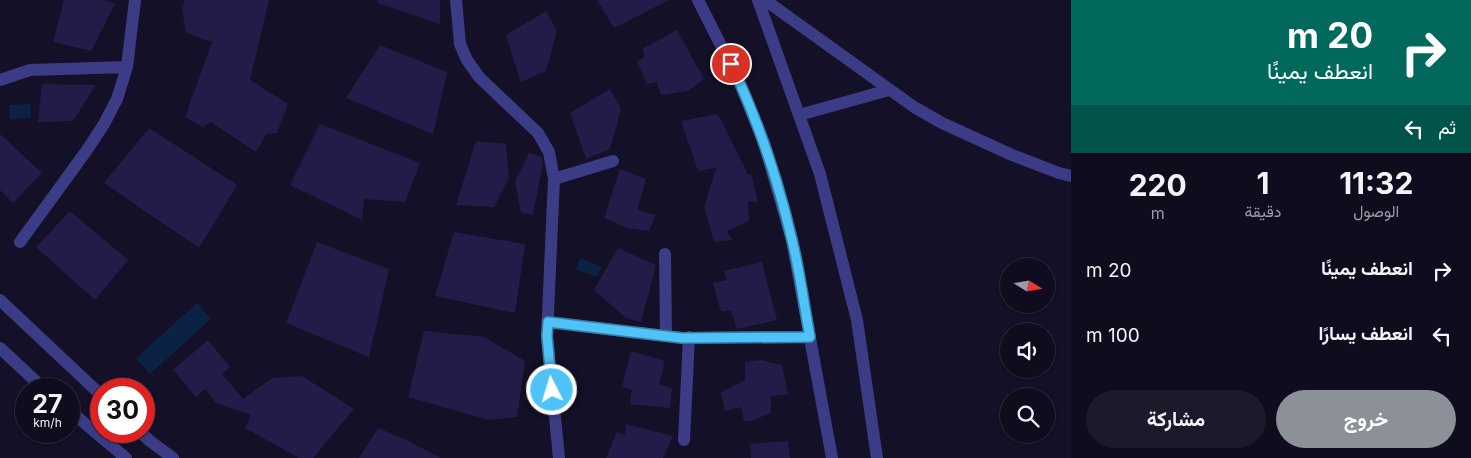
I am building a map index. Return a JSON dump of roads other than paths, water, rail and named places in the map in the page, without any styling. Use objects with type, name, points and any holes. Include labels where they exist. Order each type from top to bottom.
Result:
[{"type":"street","points":[[20,242],[104,124],[117,98],[126,67],[135,0]]},
{"type":"street","points":[[456,0],[460,44],[467,60],[478,76],[538,133],[549,152],[554,179],[547,336],[559,458]]},
{"type":"street","points":[[698,0],[739,81],[764,143],[792,240],[832,458]]},
{"type":"street","points":[[758,0],[820,174],[857,320],[877,458]]},
{"type":"street","points":[[765,0],[889,90],[942,123],[1012,155],[1071,176]]},
{"type":"street","points":[[0,80],[30,70],[126,67]]},
{"type":"street","points":[[800,115],[889,90]]},
{"type":"street","points":[[554,179],[613,161]]},
{"type":"street","points":[[665,254],[666,336]]},
{"type":"street","points":[[0,300],[90,385]]},
{"type":"street","points":[[548,322],[682,338],[810,337]]},
{"type":"street","points":[[684,440],[689,337]]},
{"type":"street","points":[[0,348],[32,378]]},
{"type":"street","points":[[80,419],[126,458]]},
{"type":"street","points":[[153,443],[173,458]]},
{"type":"water","points":[[30,104],[31,118],[10,119],[9,105]]},
{"type":"water","points":[[580,258],[602,267],[597,277],[576,269]]},
{"type":"water","points":[[197,303],[211,319],[150,374],[136,358]]}]
